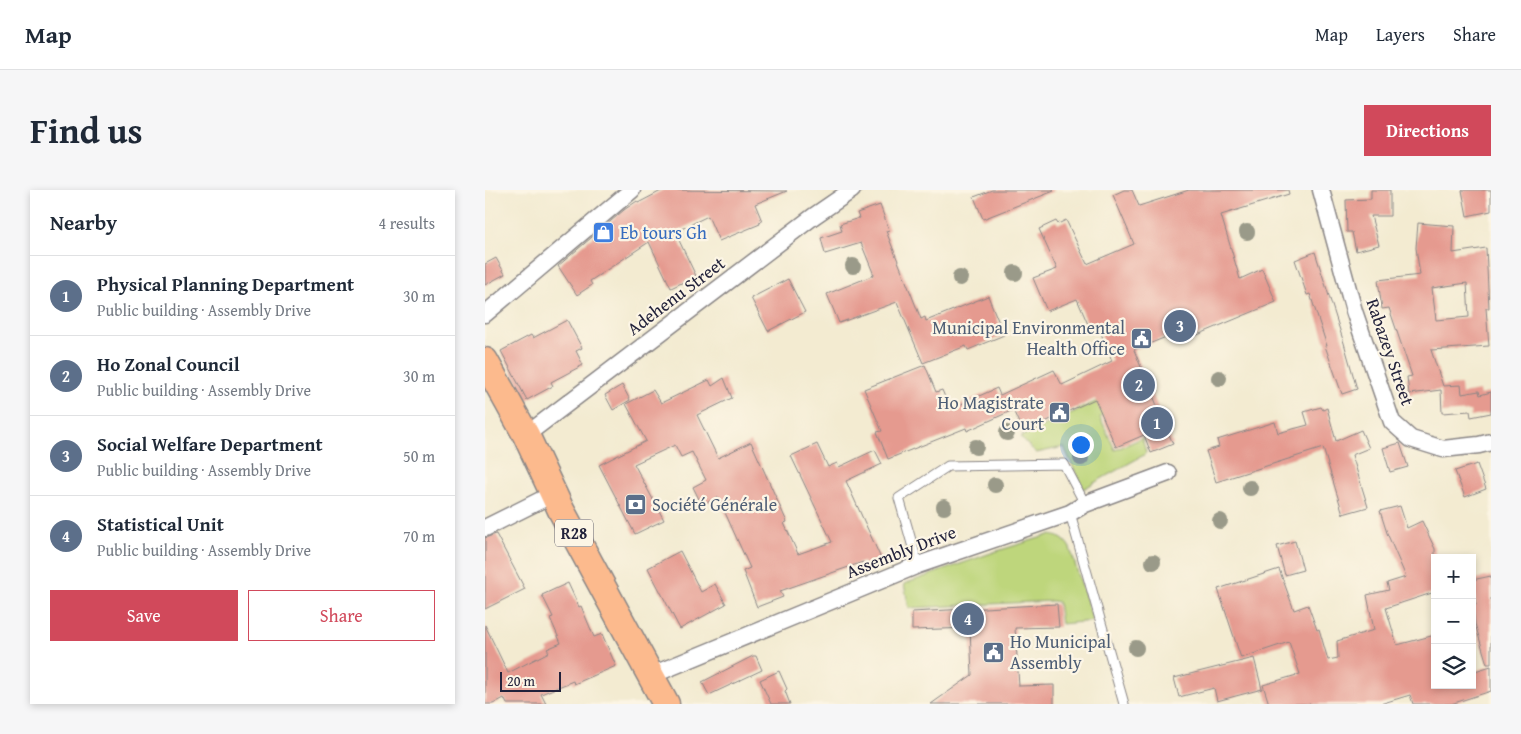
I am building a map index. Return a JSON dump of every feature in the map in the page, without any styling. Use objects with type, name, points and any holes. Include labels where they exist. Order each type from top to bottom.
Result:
[{"type":"main road","name":"R28","points":[[485,360],[526,435],[553,494],[666,704]]},
{"type":"street","points":[[485,314],[632,190]]},
{"type":"street","name":"Adehenu Street","points":[[526,435],[806,222],[851,190]]},
{"type":"street","name":"Rabazey Street","points":[[1321,190],[1354,311],[1392,422],[1411,439],[1443,450],[1491,442]]},
{"type":"street","name":"Assembly Drive","points":[[652,675],[918,565],[1070,512],[1085,504],[1168,473]]},
{"type":"street","points":[[485,528],[553,494]]},
{"type":"lane","points":[[918,565],[899,498],[948,466],[1064,464],[1085,504]]},
{"type":"lane","points":[[1070,512],[1124,704]]},
{"type":"green space","points":[[1106,397],[1127,404],[1100,417],[1115,450],[1142,438],[1146,452],[1144,455],[1083,489],[1064,447],[1036,453],[1020,437]]},
{"type":"green space","points":[[1049,535],[1061,538],[1070,548],[1093,621],[1061,624],[1058,602],[1052,601],[909,608],[904,584],[994,552]]},
{"type":"building","points":[[663,190],[787,191],[755,204],[762,221],[759,222],[760,224],[719,241],[708,216],[675,232],[696,276],[671,288],[649,242],[590,281],[592,285],[577,295],[558,266],[624,210],[637,201],[638,203]]},
{"type":"building","points":[[992,190],[1054,191],[983,219],[974,197]]},
{"type":"building","points":[[1124,190],[1132,190],[1139,206],[1189,190],[1288,190],[1289,194],[1221,215],[1240,279],[1262,269],[1276,302],[1195,336],[1191,327],[1134,350],[1173,444],[1151,453],[1144,435],[1116,447],[1095,399],[1023,432],[1013,410],[967,431],[966,428],[888,459],[877,432],[882,431],[864,389],[925,365],[936,392],[942,390],[950,409],[997,388],[1000,395],[1054,370],[1062,385],[1112,361],[1098,326],[1090,329],[1077,299],[1047,311],[1033,278],[1057,269],[1039,229],[1056,221],[1058,224],[1066,220],[1087,264],[1134,244],[1113,195]]},
{"type":"building","points":[[1371,190],[1390,190],[1390,216],[1371,216],[1379,245],[1356,251],[1352,232],[1347,232],[1346,200],[1371,199]]},
{"type":"building","points":[[1462,190],[1491,190],[1491,211],[1467,216]]},
{"type":"building","points":[[880,205],[889,230],[886,231],[921,319],[925,317],[926,321],[988,296],[1004,335],[968,350],[966,346],[923,363],[897,302],[839,323],[827,294],[874,275],[861,243],[825,254],[821,238],[842,231],[840,224],[859,218],[857,213]]},
{"type":"building","points":[[1418,223],[1454,226],[1453,253],[1486,248],[1489,308],[1486,308],[1489,346],[1431,350],[1443,386],[1461,385],[1462,394],[1479,391],[1480,395],[1491,392],[1491,413],[1471,417],[1470,411],[1442,413],[1441,390],[1409,394],[1407,377],[1412,376],[1389,308],[1382,309],[1378,280],[1420,275],[1416,248]],"holes":[[[1467,283],[1469,317],[1436,320],[1432,288]]]},
{"type":"building","points":[[1315,252],[1357,389],[1342,394],[1325,346],[1327,346],[1310,294],[1307,295],[1295,260]]},
{"type":"building","points":[[496,258],[505,274],[485,285],[485,264]]},
{"type":"building","points":[[788,279],[805,312],[768,331],[751,298]]},
{"type":"building","points":[[567,320],[582,348],[576,351],[583,365],[551,382],[553,386],[527,400],[501,351],[531,335],[533,338]]},
{"type":"building","points":[[724,378],[732,398],[697,415],[718,458],[751,442],[787,522],[784,523],[798,554],[832,542],[791,456],[817,444],[828,467],[837,463],[839,467],[875,450],[882,464],[846,481],[883,563],[867,570],[863,562],[780,591],[783,597],[757,607],[743,571],[750,568],[718,497],[702,505],[693,487],[706,480],[692,452],[681,457],[675,445],[634,464],[664,520],[635,534],[599,465],[646,441],[626,404],[653,390],[661,403],[709,380],[712,386]]},
{"type":"building","points":[[622,385],[630,400],[613,410],[605,395]]},
{"type":"building","points":[[1321,407],[1323,410],[1327,408],[1336,441],[1361,430],[1369,448],[1352,455],[1368,507],[1343,514],[1323,448],[1216,482],[1206,451],[1219,447],[1217,440],[1275,422],[1278,433],[1308,425],[1304,412]]},
{"type":"building","points":[[1400,443],[1408,467],[1390,472],[1383,448]]},
{"type":"building","points":[[1477,464],[1486,489],[1465,497],[1455,471]]},
{"type":"building","points":[[1400,506],[1407,528],[1422,521],[1435,549],[1435,554],[1431,554],[1431,593],[1386,608],[1397,645],[1431,636],[1431,689],[1476,689],[1476,671],[1491,666],[1491,691],[1451,704],[1413,704],[1410,695],[1380,704],[1269,704],[1263,685],[1300,674],[1289,642],[1241,658],[1218,589],[1279,569],[1294,610],[1308,605],[1317,630],[1319,629],[1328,660],[1338,658],[1337,641],[1374,630],[1367,595],[1389,590],[1387,583],[1406,577],[1387,533],[1380,511]]},
{"type":"building","points":[[496,534],[525,589],[485,609],[485,538]]},
{"type":"building","points":[[1295,541],[1303,570],[1285,575],[1277,546]]},
{"type":"building","points":[[680,551],[701,592],[715,584],[726,604],[680,629],[648,568]]},
{"type":"building","points":[[1491,576],[1491,664],[1487,664],[1476,627],[1476,579]]},
{"type":"building","points":[[568,583],[579,607],[581,606],[594,637],[602,634],[616,666],[574,684],[573,681],[541,694],[546,704],[507,704],[504,698],[493,704],[485,704],[485,625],[508,673],[549,652],[547,649],[561,643],[550,618],[553,617],[542,595]]},
{"type":"building","name":"Ho Municipal Assembly","points":[[1057,604],[1059,627],[1015,628],[1019,686],[1054,685],[1054,704],[931,704],[972,675],[970,628],[912,630],[912,612]]},
{"type":"building","points":[[756,656],[762,670],[709,695],[702,682]]},
{"type":"building","points":[[1254,658],[1262,689],[1217,701],[1214,688],[1179,697],[1174,678]]},
{"type":"building","points":[[779,671],[787,689],[785,691],[790,704],[771,704],[760,680]]},
{"type":"place","name":"Eb tours Gh","points":[[604,233]]},
{"type":"place","name":"Social Welfare Department","points":[[1180,326]]},
{"type":"place","name":"Municipal Environmental Health Office","points":[[1141,338]]},
{"type":"place","name":"Ho Zonal Council","points":[[1139,385]]},
{"type":"place","name":"Ho Magistrate Court","points":[[1060,413]]},
{"type":"place","name":"Physical Planning Department","points":[[1157,423]]},
{"type":"place","name":"Société Générale","points":[[636,505]]},
{"type":"place","name":"Statistical Unit","points":[[968,619]]},
{"type":"place","name":"Ho Municipal Assembly","points":[[994,652]]}]
